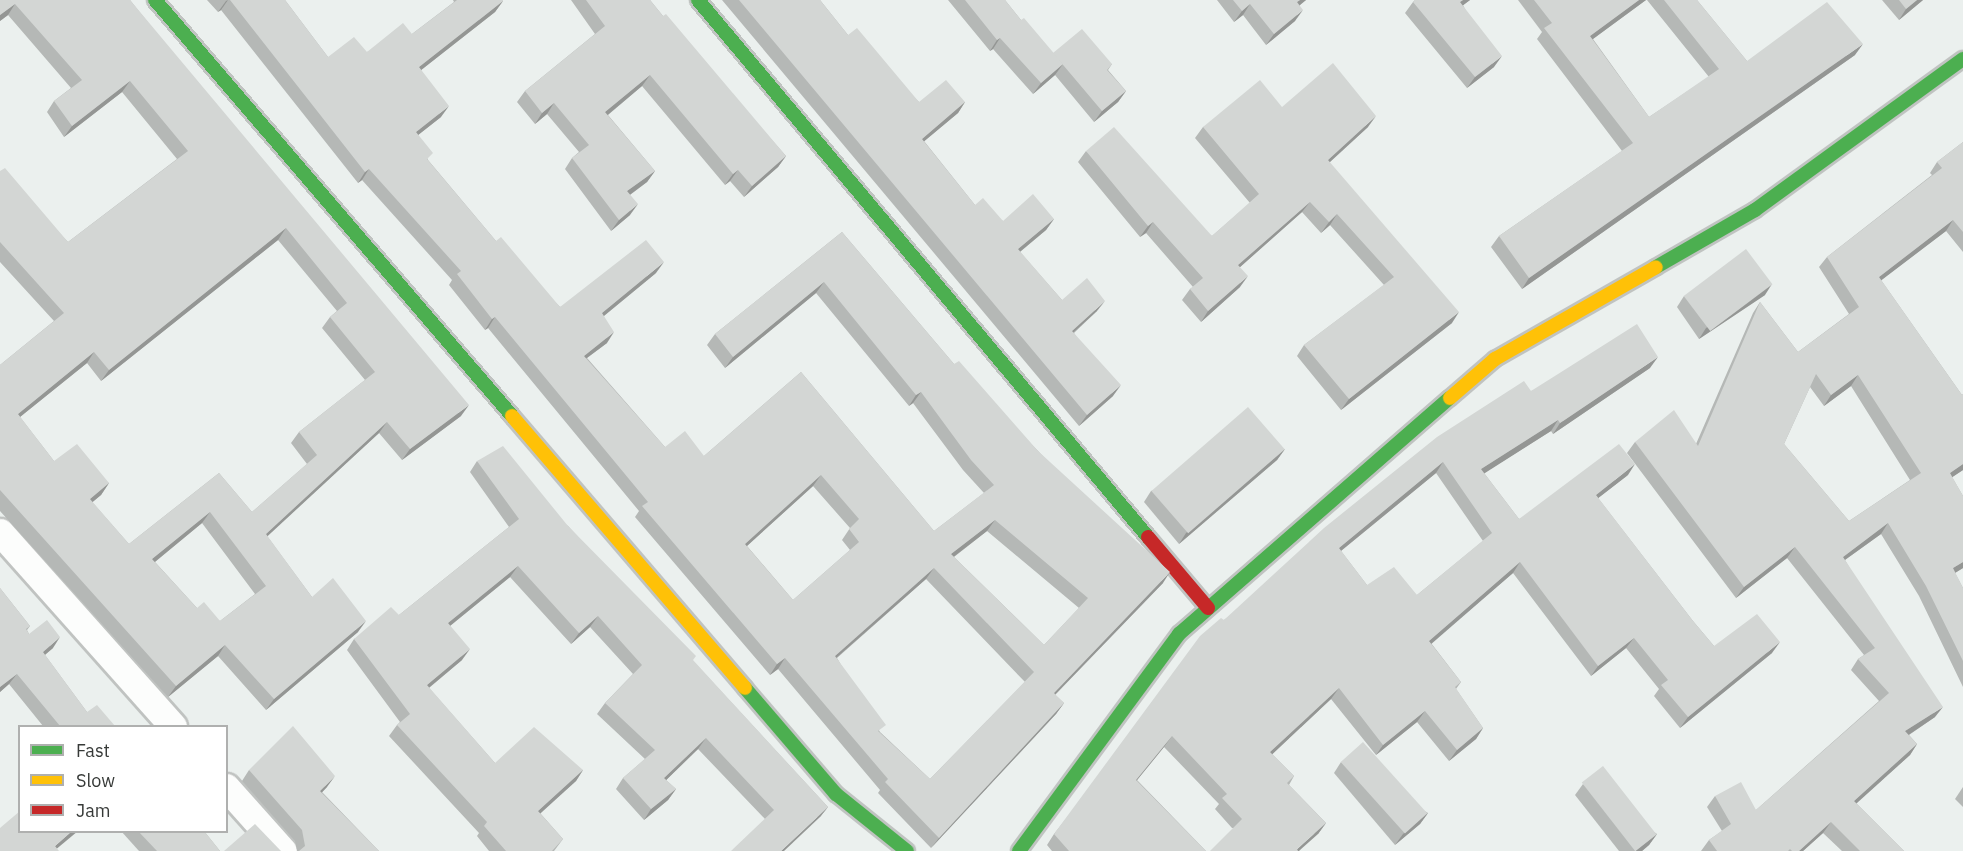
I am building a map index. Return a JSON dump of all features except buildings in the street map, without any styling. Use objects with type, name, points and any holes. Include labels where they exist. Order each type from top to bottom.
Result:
[{"type":"street","points":[[155,0],[836,795],[907,851]]},
{"type":"street","points":[[698,0],[1208,608]]},
{"type":"street","points":[[1019,851],[1179,633],[1495,359],[1755,210],[1963,58]]},
{"type":"street","points":[[0,532],[171,725]]},
{"type":"street","points":[[228,789],[283,851]]},
{"type":"traffic: fast","points":[[155,0],[512,416]]},
{"type":"traffic: fast","points":[[698,0],[1148,537]]},
{"type":"traffic: fast","points":[[1656,267],[1755,210],[1963,59]]},
{"type":"traffic: fast","points":[[1019,851],[1179,634],[1450,398]]},
{"type":"traffic: fast","points":[[745,688],[836,794],[907,851]]},
{"type":"traffic: slow","points":[[1450,398],[1495,359],[1656,267]]},
{"type":"traffic: slow","points":[[512,416],[745,688]]},
{"type":"traffic: jam","points":[[1148,537],[1208,608]]}]
